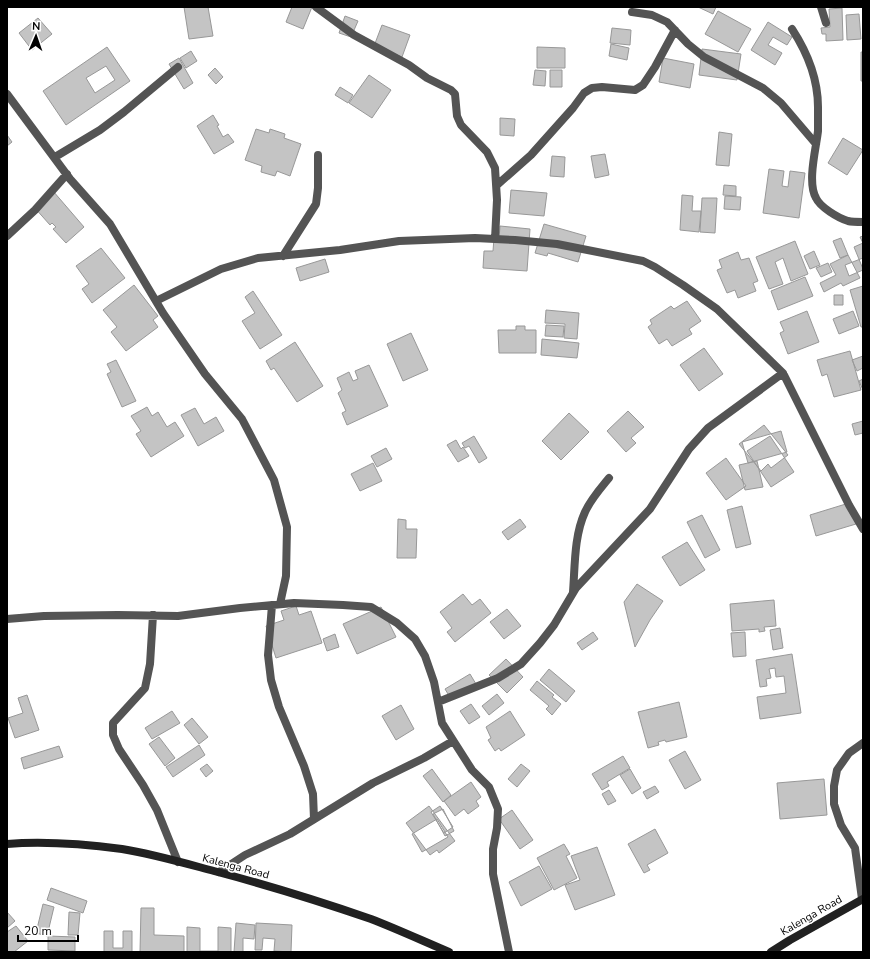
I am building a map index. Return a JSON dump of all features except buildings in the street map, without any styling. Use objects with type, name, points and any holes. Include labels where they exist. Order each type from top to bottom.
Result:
[{"type":"main road","name":"Kalenga Road","points":[[7,844],[68,844],[123,849],[219,872],[269,886],[371,919],[449,952]]},
{"type":"main road","name":"Kalenga Road","points":[[771,952],[862,899]]},
{"type":"street","points":[[316,7],[354,35],[409,65],[427,78],[451,90],[455,94],[458,116],[461,125],[487,152],[495,168],[497,185],[495,239]]},
{"type":"street","points":[[821,7],[826,23]]},
{"type":"street","points":[[632,12],[652,15],[667,22],[688,44],[704,57],[763,88],[781,103],[816,144]]},
{"type":"street","points":[[792,29],[806,54],[815,82],[818,105],[812,180],[816,198],[826,210],[847,221],[863,222]]},
{"type":"street","points":[[497,185],[531,155],[573,108],[584,93],[592,88],[602,87],[635,90],[644,85],[675,30]]},
{"type":"street","points":[[55,157],[100,130],[178,67]]},
{"type":"street","points":[[7,94],[67,174],[110,224],[156,301],[206,374],[242,418],[274,480],[287,527],[286,576],[276,605],[268,655],[271,680],[279,707],[304,766],[313,794],[314,818]]},
{"type":"street","points":[[282,256],[316,204],[318,188],[318,155]]},
{"type":"street","points":[[7,236],[35,210],[67,174]]},
{"type":"street","points":[[156,301],[221,269],[258,258],[340,250],[399,241],[475,238],[516,240],[557,244],[643,261],[672,278],[717,309],[783,373],[863,529]]},
{"type":"street","points":[[438,702],[498,678],[521,664],[554,625],[576,588],[650,509],[689,449],[708,428],[783,373]]},
{"type":"street","points":[[573,593],[578,535],[585,512],[608,478]]},
{"type":"street","points":[[7,619],[51,616],[178,616],[294,603],[371,608],[397,623],[415,639],[425,656],[434,682],[442,723],[452,741],[472,770],[489,787],[498,809],[497,828],[493,849],[493,874],[509,952]]},
{"type":"street","points":[[153,616],[150,664],[145,688],[113,723],[113,735],[119,749],[158,810],[178,862]]},
{"type":"street","points":[[219,872],[245,855],[290,834],[373,783],[424,758],[452,741]]},
{"type":"street","points":[[862,899],[855,848],[841,825],[834,804],[834,786],[837,770],[849,753],[863,743]]}]
